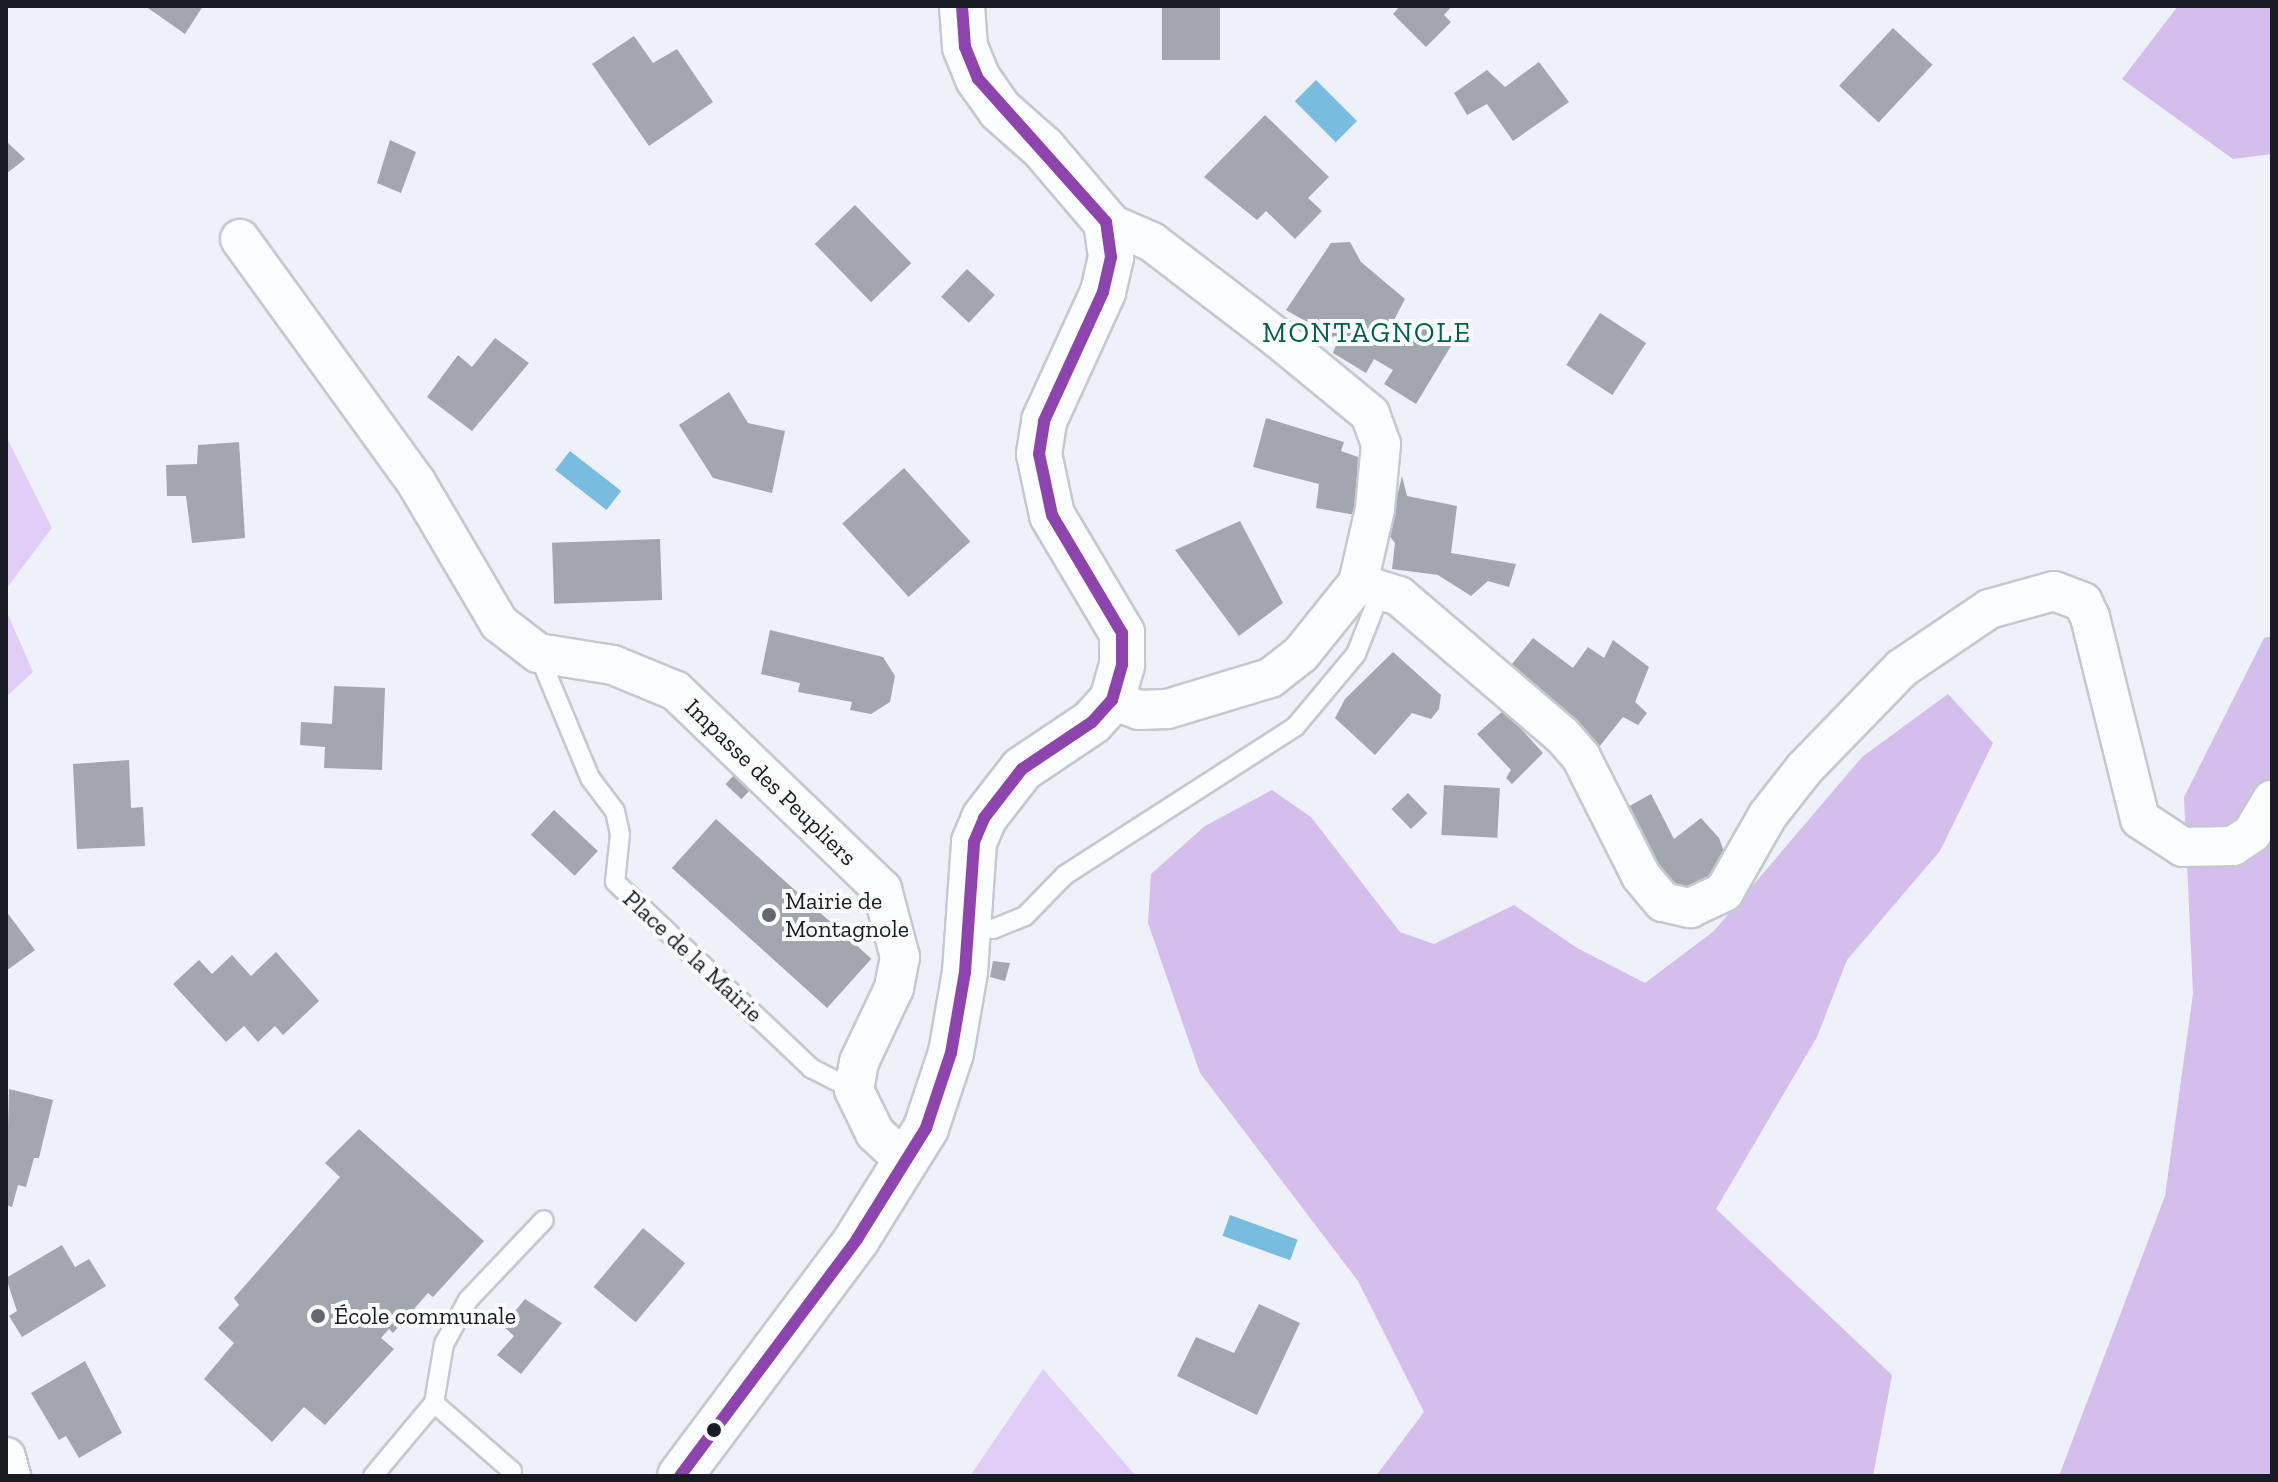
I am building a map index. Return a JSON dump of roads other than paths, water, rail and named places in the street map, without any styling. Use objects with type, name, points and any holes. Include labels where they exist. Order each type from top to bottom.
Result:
[{"type":"street","points":[[953,12],[971,62],[1000,110],[1043,148],[1106,222],[1152,242],[1370,414],[1379,429],[1369,587],[1301,654],[1270,678],[1167,709],[1139,710],[1112,700]]},
{"type":"street","points":[[680,1476],[857,1239],[939,1096],[968,928],[974,842],[1000,792],[1112,700],[1122,633],[1052,515],[1039,454],[1044,421],[1103,292],[1111,257],[1106,222]]},
{"type":"street","name":"Impasse des Peupliers","points":[[240,239],[416,482],[499,623],[538,653],[613,665],[676,691],[882,889],[900,957],[894,988],[859,1062],[854,1090]]},
{"type":"street","points":[[1369,587],[1399,596],[1456,641],[1562,735],[1581,757],[1641,876],[1663,902],[1690,908],[1724,892],[1768,815],[1805,768],[1902,668],[1989,609],[2054,591],[2083,602],[2090,617],[2140,819],[2183,847],[2233,846],[2252,833],[2272,800]]},
{"type":"street","points":[[854,1090],[875,1133],[903,1159]]},
{"type":"street","points":[[6,1457],[11,1476]]},
{"type":"lane","points":[[968,928],[993,929],[1025,916],[1065,875],[1295,727],[1356,654],[1369,587]]},
{"type":"lane","name":"Place de la Mairie","points":[[538,653],[590,778],[615,811],[620,834],[615,882],[811,1068],[854,1090]]},
{"type":"lane","points":[[373,1476],[434,1403],[444,1344],[468,1300],[544,1220]]},
{"type":"lane","points":[[434,1403],[512,1471],[510,1476]]},
{"type":"water","points":[[1316,80],[1357,121],[1336,142],[1295,101]]},
{"type":"water","points":[[570,451],[621,491],[606,510],[555,470]]},
{"type":"water","points":[[1230,1215],[1298,1240],[1290,1260],[1222,1236]]},
{"type":"place","name":"Mairie de Montagnole","points":[[769,915]]},
{"type":"place","name":"École communale","points":[[318,1316]]},
{"type":"district","name":"MONTAGNOLE","points":[[1367,333]]}]
